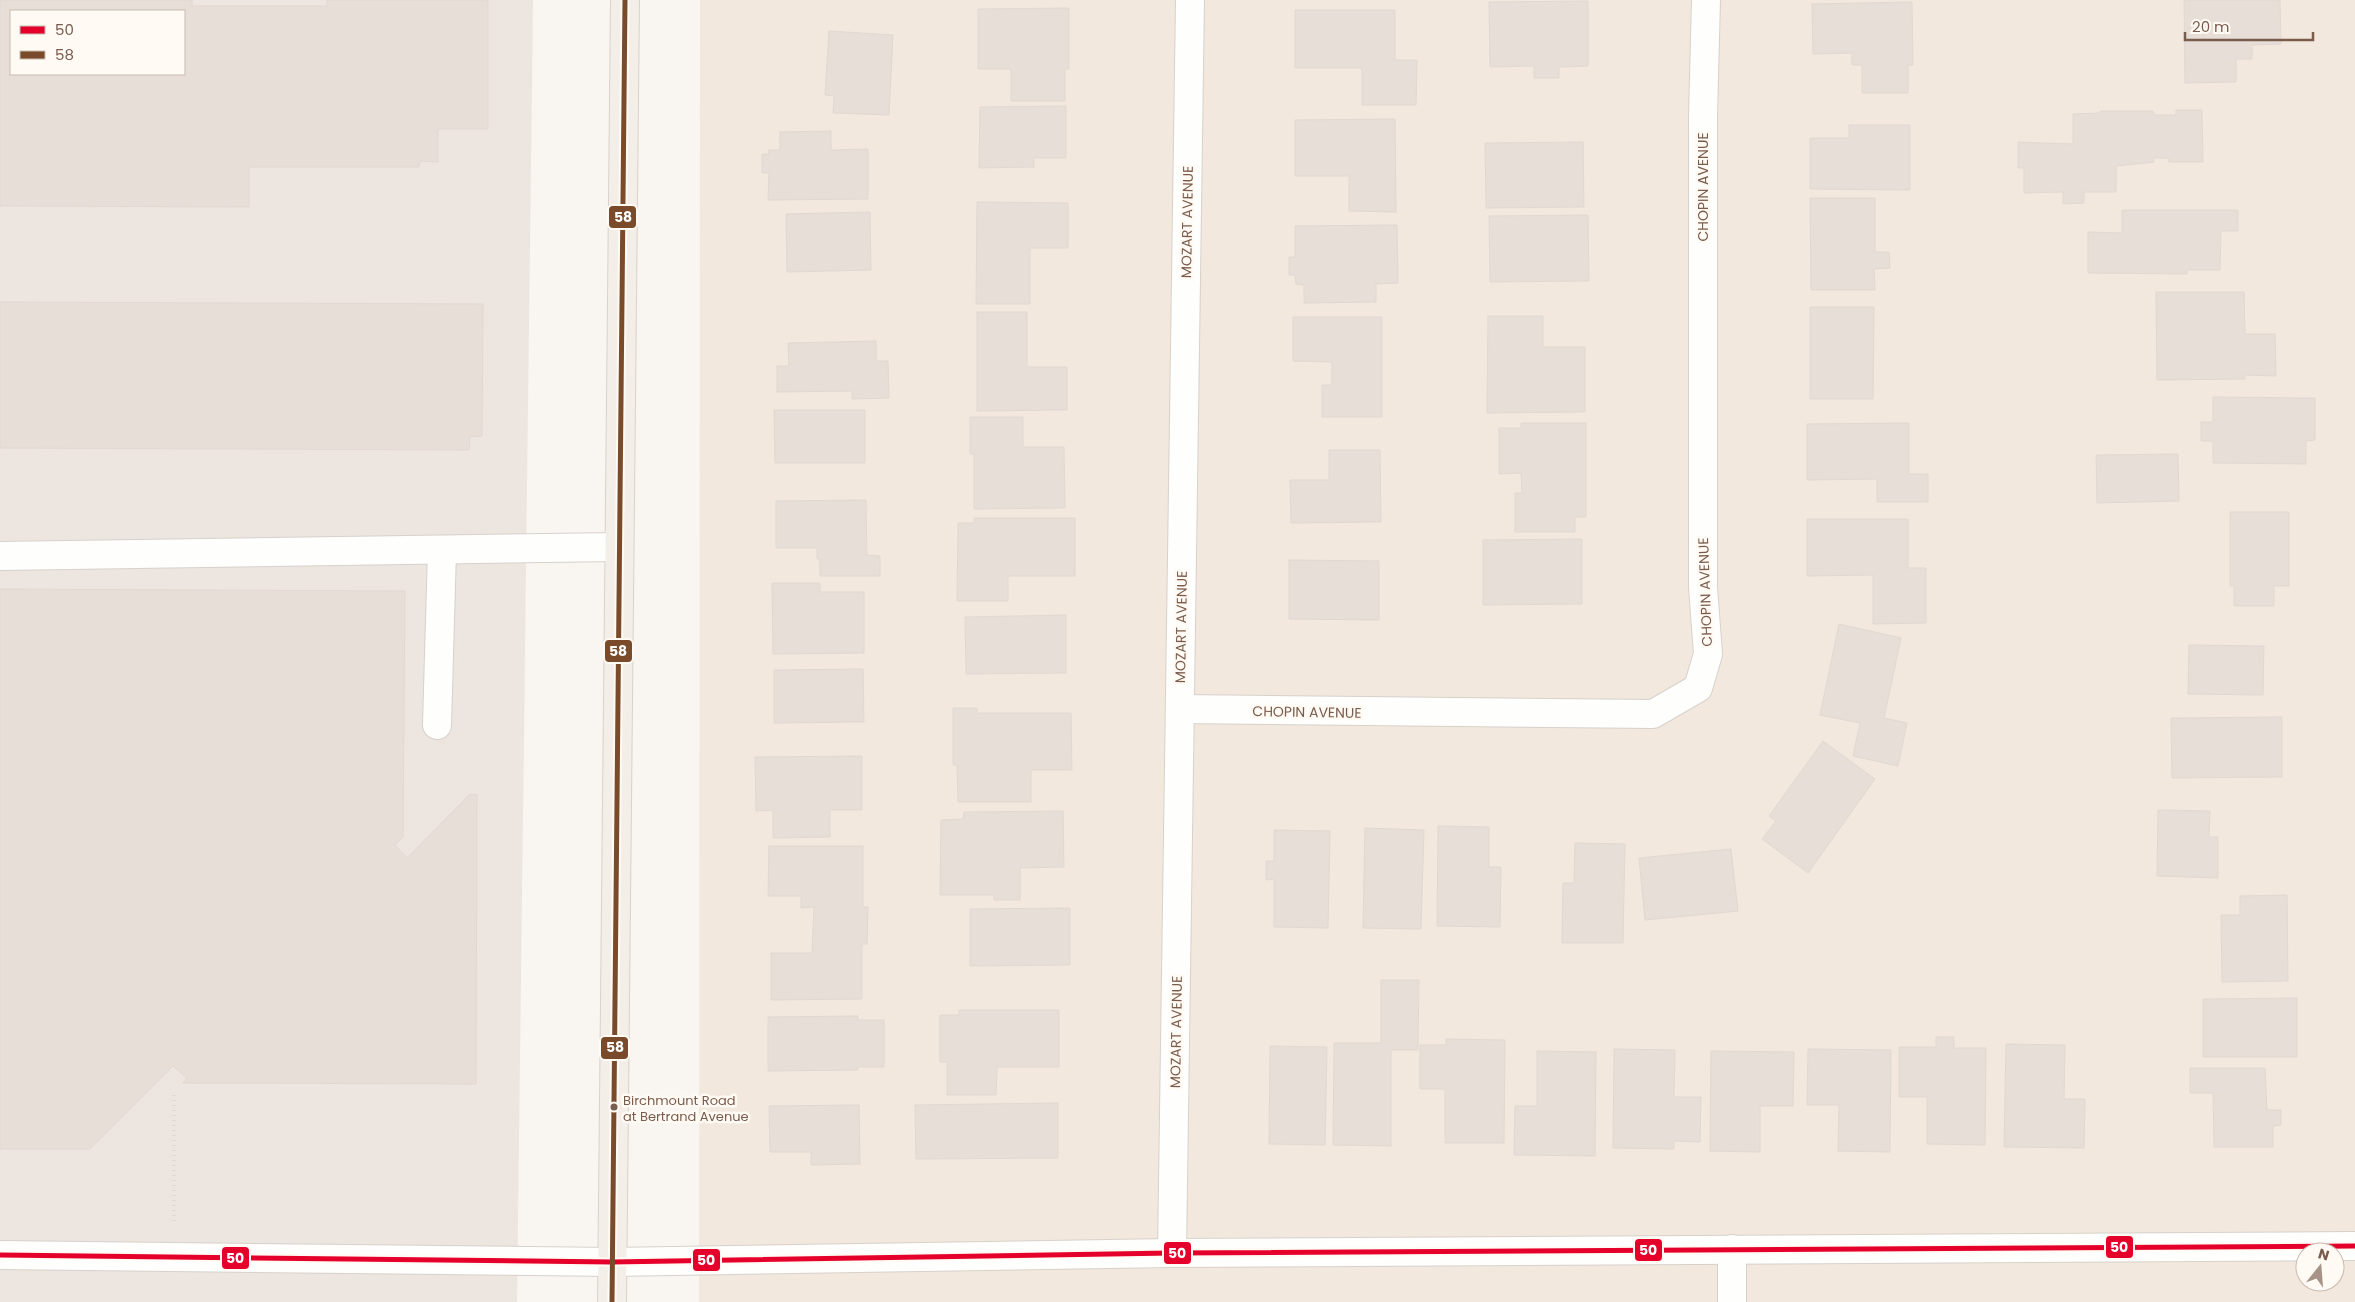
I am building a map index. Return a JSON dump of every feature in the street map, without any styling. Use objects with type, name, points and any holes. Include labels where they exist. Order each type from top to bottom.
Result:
[{"type":"main road","points":[[612,1302],[625,0]]},
{"type":"street","name":"MOZART AVENUE","points":[[1172,1253],[1190,0]]},
{"type":"street","name":"CHOPIN AVENUE","points":[[1180,709],[1653,714],[1698,688],[1708,654],[1703,587],[1703,117],[1706,0]]},
{"type":"street","points":[[0,556],[619,547]]},
{"type":"street","points":[[438,725],[442,550]]},
{"type":"street","points":[[0,1255],[612,1262],[1172,1253],[2355,1246]]},
{"type":"street","points":[[1732,1250],[1732,1302]]},
{"type":"path","points":[[174,1094],[174,1257]]},
{"type":"shaded area","points":[[0,0],[533,0],[517,1302],[0,1302]]},
{"type":"shaded area","points":[[700,0],[2355,0],[2355,1302],[699,1302]]},
{"type":"building","points":[[0,0],[192,0],[192,6],[327,6],[327,0],[488,0],[488,129],[438,129],[438,162],[420,161],[419,167],[249,167],[249,207],[0,206]]},
{"type":"building","points":[[2184,0],[2280,0],[2281,44],[2252,45],[2252,59],[2236,59],[2236,82],[2185,83]]},
{"type":"building","points":[[1588,1],[1588,66],[1559,67],[1559,78],[1534,78],[1534,66],[1490,67],[1489,2]]},
{"type":"building","points":[[1912,2],[1913,65],[1908,65],[1908,93],[1862,93],[1862,65],[1852,65],[1852,53],[1813,54],[1812,4]]},
{"type":"building","points":[[1069,8],[1069,69],[1065,69],[1065,101],[1011,101],[1011,69],[978,69],[978,9]]},
{"type":"building","points":[[1295,10],[1395,10],[1395,60],[1417,60],[1416,105],[1362,105],[1362,68],[1295,68]]},
{"type":"building","points":[[829,31],[893,35],[889,115],[833,113],[834,96],[825,95]]},
{"type":"building","points":[[1066,106],[1066,158],[1034,158],[1034,167],[979,168],[980,107]]},
{"type":"building","points":[[2176,110],[2202,110],[2203,162],[2169,162],[2168,158],[2154,158],[2154,162],[2116,166],[2116,192],[2084,192],[2084,203],[2063,204],[2063,192],[2024,193],[2024,168],[2018,168],[2018,142],[2073,144],[2073,114],[2100,113],[2100,111],[2153,111],[2154,115],[2176,115]]},
{"type":"building","points":[[1395,119],[1396,212],[1349,211],[1349,176],[1295,176],[1295,120]]},
{"type":"building","points":[[1849,125],[1910,125],[1910,190],[1810,189],[1810,138],[1849,138]]},
{"type":"building","points":[[831,131],[831,150],[868,149],[868,199],[768,200],[769,173],[762,173],[762,154],[769,154],[768,150],[780,150],[780,132]]},
{"type":"building","points":[[1583,142],[1584,207],[1486,208],[1485,143]]},
{"type":"building","points":[[1810,198],[1875,198],[1875,252],[1889,252],[1890,268],[1874,269],[1875,290],[1811,290]]},
{"type":"building","points":[[977,202],[1068,203],[1068,248],[1030,248],[1030,304],[976,304]]},
{"type":"building","points":[[2122,210],[2238,210],[2238,231],[2221,231],[2220,270],[2187,270],[2187,274],[2088,273],[2088,232],[2122,233]]},
{"type":"building","points":[[870,212],[871,270],[787,272],[786,214]]},
{"type":"building","points":[[1588,215],[1589,281],[1490,282],[1489,216]]},
{"type":"building","points":[[1397,225],[1398,283],[1376,284],[1376,302],[1304,303],[1304,285],[1296,284],[1295,275],[1289,275],[1289,257],[1295,257],[1295,226]]},
{"type":"building","points":[[2156,292],[2244,292],[2245,334],[2275,334],[2276,376],[2245,375],[2245,379],[2157,380]]},
{"type":"building","points":[[0,302],[483,304],[482,436],[470,437],[469,450],[0,448]]},
{"type":"building","points":[[1810,307],[1874,307],[1873,399],[1810,399]]},
{"type":"building","points":[[977,312],[1027,312],[1027,367],[1067,367],[1067,410],[977,411]]},
{"type":"building","points":[[1488,316],[1543,316],[1543,347],[1585,347],[1585,412],[1487,413]]},
{"type":"building","points":[[1293,317],[1382,317],[1382,417],[1322,417],[1322,385],[1332,385],[1332,362],[1293,361]]},
{"type":"building","points":[[876,341],[876,361],[888,361],[889,398],[852,399],[852,391],[777,392],[777,366],[789,366],[788,343]]},
{"type":"building","points":[[2213,397],[2315,398],[2315,440],[2306,441],[2306,464],[2213,463],[2213,441],[2201,441],[2201,422],[2213,422]]},
{"type":"building","points":[[774,410],[865,410],[865,463],[775,463]]},
{"type":"building","points":[[970,417],[1023,417],[1023,447],[1064,447],[1065,508],[974,509],[974,454],[970,454]]},
{"type":"building","points":[[1521,423],[1586,423],[1586,517],[1575,517],[1575,532],[1515,532],[1515,493],[1522,493],[1521,473],[1499,474],[1499,428],[1521,428]]},
{"type":"building","points":[[1909,423],[1909,474],[1928,474],[1928,502],[1877,502],[1877,479],[1807,480],[1807,424]]},
{"type":"building","points":[[1329,450],[1380,450],[1381,522],[1291,523],[1290,480],[1329,480]]},
{"type":"building","points":[[2178,454],[2179,501],[2097,503],[2096,455]]},
{"type":"building","points":[[866,500],[867,555],[880,556],[880,576],[820,576],[820,559],[817,559],[817,548],[776,548],[776,501]]},
{"type":"building","points":[[2230,512],[2289,512],[2289,586],[2274,586],[2274,606],[2234,606],[2234,586],[2230,586]]},
{"type":"building","points":[[974,518],[1075,518],[1075,576],[1008,576],[1008,601],[957,601],[958,523],[974,523]]},
{"type":"building","points":[[1807,519],[1908,519],[1908,568],[1926,568],[1926,623],[1873,624],[1873,575],[1807,576]]},
{"type":"building","points":[[1582,539],[1582,604],[1483,605],[1483,540]]},
{"type":"building","points":[[1289,560],[1379,561],[1379,620],[1289,619]]},
{"type":"building","points":[[772,583],[820,583],[820,592],[864,592],[864,653],[773,654]]},
{"type":"building","points":[[0,589],[405,591],[403,837],[395,845],[407,858],[470,794],[477,795],[476,1084],[183,1083],[187,1078],[173,1066],[90,1149],[0,1149]]},
{"type":"building","points":[[1066,615],[1066,673],[966,674],[965,617]]},
{"type":"building","points":[[1839,624],[1901,638],[1884,718],[1907,723],[1898,766],[1853,756],[1860,723],[1820,715]]},
{"type":"building","points":[[2189,645],[2264,646],[2263,695],[2188,694]]},
{"type":"building","points":[[863,669],[864,722],[774,723],[774,670]]},
{"type":"building","points":[[953,708],[977,708],[977,713],[1071,713],[1072,770],[1031,770],[1031,802],[958,802],[957,765],[953,765]]},
{"type":"building","points":[[2282,717],[2282,777],[2172,778],[2171,718]]},
{"type":"building","points":[[1823,741],[1875,779],[1808,873],[1762,839],[1776,821],[1769,816]]},
{"type":"building","points":[[862,756],[862,810],[830,810],[830,837],[773,838],[773,810],[756,811],[755,757]]},
{"type":"building","points":[[2158,810],[2210,811],[2209,837],[2218,837],[2218,878],[2157,876]]},
{"type":"building","points":[[1063,811],[1064,867],[1020,868],[1020,900],[994,900],[994,895],[940,895],[941,820],[963,819],[964,812]]},
{"type":"building","points":[[1438,826],[1489,827],[1489,867],[1501,867],[1500,927],[1437,926]]},
{"type":"building","points":[[1365,828],[1424,830],[1421,929],[1363,928]]},
{"type":"building","points":[[1274,830],[1330,831],[1328,928],[1274,927],[1274,879],[1266,880],[1266,861],[1274,861]]},
{"type":"building","points":[[1575,843],[1625,844],[1623,943],[1562,943],[1563,883],[1574,883]]},
{"type":"building","points":[[769,846],[863,846],[863,907],[868,907],[867,944],[862,944],[862,999],[771,1000],[771,953],[812,953],[814,907],[801,908],[801,896],[768,896]]},
{"type":"building","points":[[1731,849],[1738,911],[1645,920],[1639,858]]},
{"type":"building","points":[[2287,895],[2288,981],[2222,982],[2221,915],[2240,915],[2240,896]]},
{"type":"building","points":[[1070,908],[1070,965],[970,966],[970,909]]},
{"type":"building","points":[[1381,980],[1419,980],[1418,1050],[1391,1050],[1391,1146],[1333,1145],[1334,1043],[1381,1043]]},
{"type":"building","points":[[2297,998],[2297,1057],[2203,1057],[2203,999]]},
{"type":"building","points":[[959,1010],[1059,1010],[1059,1067],[997,1067],[996,1095],[947,1095],[947,1062],[940,1062],[940,1015],[959,1015]]},
{"type":"building","points":[[858,1016],[858,1020],[884,1020],[884,1067],[858,1067],[858,1070],[768,1071],[768,1017]]},
{"type":"building","points":[[1936,1037],[1954,1037],[1954,1048],[1986,1048],[1985,1145],[1927,1144],[1927,1097],[1899,1097],[1899,1047],[1936,1047]]},
{"type":"building","points":[[1446,1039],[1505,1040],[1504,1143],[1445,1143],[1445,1089],[1420,1089],[1420,1045],[1446,1045]]},
{"type":"building","points":[[2006,1044],[2065,1045],[2064,1099],[2085,1099],[2084,1148],[2004,1147]]},
{"type":"building","points":[[1270,1046],[1327,1047],[1325,1145],[1269,1144]]},
{"type":"building","points":[[1614,1049],[1675,1050],[1674,1097],[1701,1097],[1700,1142],[1674,1141],[1674,1149],[1613,1148]]},
{"type":"building","points":[[1808,1049],[1891,1050],[1890,1152],[1838,1151],[1839,1105],[1807,1105]]},
{"type":"building","points":[[1537,1051],[1596,1052],[1595,1156],[1514,1155],[1515,1106],[1537,1106]]},
{"type":"building","points":[[1711,1051],[1794,1052],[1793,1106],[1760,1106],[1760,1152],[1710,1151]]},
{"type":"building","points":[[2190,1068],[2265,1068],[2267,1110],[2281,1110],[2281,1125],[2273,1126],[2273,1147],[2214,1147],[2213,1093],[2190,1093]]},
{"type":"building","points":[[1058,1103],[1058,1158],[916,1159],[915,1105]]},
{"type":"building","points":[[859,1105],[860,1164],[811,1165],[811,1152],[770,1152],[769,1106]]},
{"type":"transit line","name":"58","points":[[612,1302],[625,0]]},
{"type":"transit line","name":"50","points":[[0,1255],[612,1262],[1172,1253],[2355,1246]]},
{"type":"place","name":"Birchmount Road at Bertrand Avenue","points":[[614,1107]]}]
